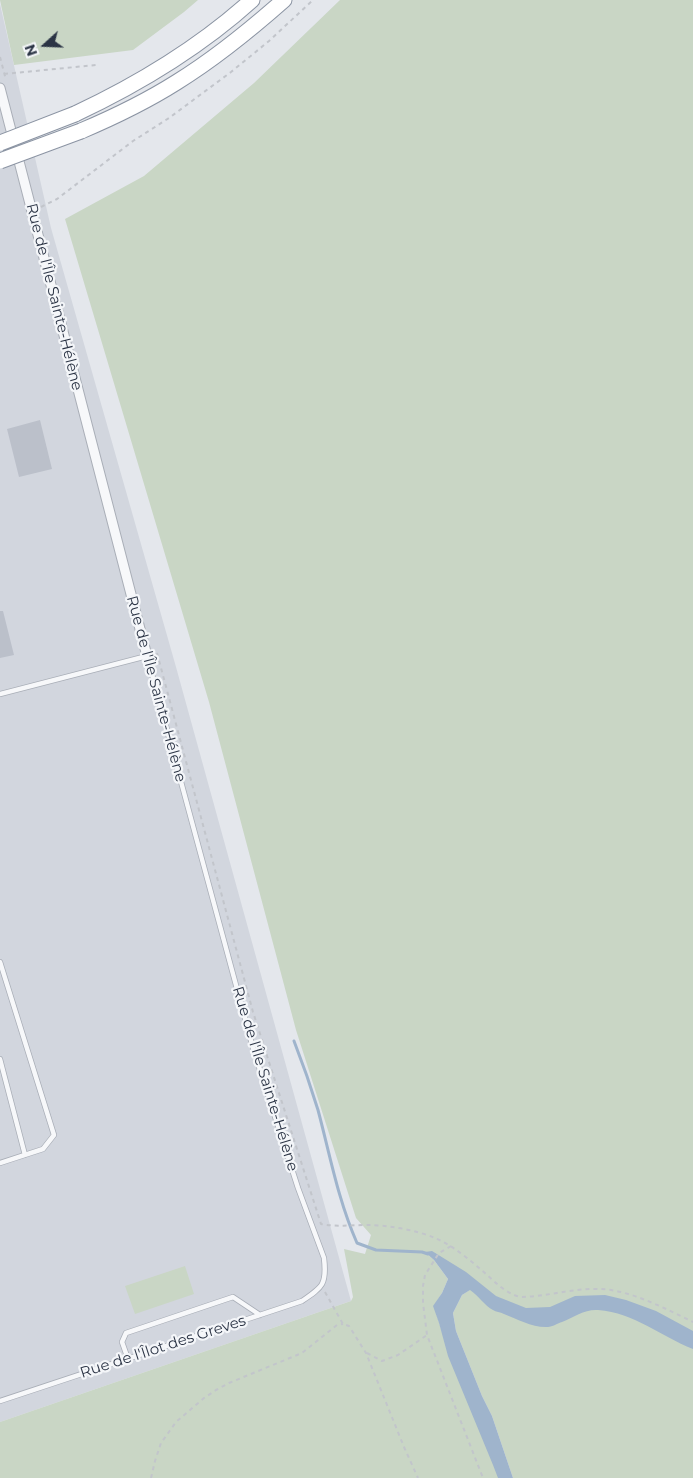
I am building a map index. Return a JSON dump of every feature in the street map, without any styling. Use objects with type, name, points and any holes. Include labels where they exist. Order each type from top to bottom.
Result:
[{"type":"highway","points":[[0,142],[75,114],[109,98],[172,61],[207,37],[252,0]]},
{"type":"highway","points":[[0,161],[117,116],[183,78],[233,43],[284,0]]},
{"type":"street","name":"Rue de l'Île Sainte-Hélène","points":[[3,85],[33,213],[147,656]]},
{"type":"lane","points":[[0,694],[147,656]]},
{"type":"lane","name":"Rue de l'Île Sainte-Hélène","points":[[147,656],[253,1048],[295,1179],[324,1258],[326,1270],[322,1285]]},
{"type":"lane","points":[[0,962],[54,1136],[43,1149],[0,1163]]},
{"type":"lane","points":[[0,1059],[25,1155]]},
{"type":"lane","name":"Rue de l'Îlot des Greves","points":[[0,1401],[302,1301],[316,1292],[322,1285]]},
{"type":"lane","points":[[128,1359],[122,1342],[126,1333],[233,1297],[260,1315]]},
{"type":"path","points":[[33,213],[36,209],[57,199],[133,141],[169,118],[231,72],[313,0]]},
{"type":"path","points":[[0,57],[4,74],[3,85]]},
{"type":"path","points":[[4,74],[96,65]]},
{"type":"path","points":[[156,646],[253,1012],[321,1224],[334,1226],[369,1225],[403,1229],[434,1238],[451,1246],[498,1286],[512,1295],[529,1297],[598,1288],[616,1290],[657,1305],[693,1322]]},
{"type":"path","points":[[451,1246],[439,1253],[425,1275],[423,1303],[428,1335],[483,1478]]},
{"type":"path","points":[[322,1285],[343,1324]]},
{"type":"path","points":[[151,1478],[161,1443],[176,1422],[204,1398],[229,1383],[302,1353],[337,1325],[343,1324],[349,1326],[366,1353],[418,1478]]},
{"type":"path","points":[[366,1353],[382,1361],[398,1355],[428,1335]]},
{"type":"shaded area","points":[[0,4],[51,228],[176,667],[351,1301],[0,1422]]},
{"type":"green space","points":[[0,0],[198,0],[133,50],[14,65]]},
{"type":"green space","points":[[340,0],[693,0],[693,1478],[513,1478],[492,1416],[456,1331],[453,1313],[462,1295],[471,1289],[426,1253],[434,1260],[448,1279],[434,1306],[442,1332],[506,1478],[0,1478],[0,1422],[351,1301],[353,1297],[344,1249],[365,1254],[371,1235],[356,1218],[296,1030],[209,702],[65,219],[144,176],[254,83]]},
{"type":"green space","points":[[185,1266],[194,1294],[135,1314],[125,1286]]},
{"type":"water","points":[[432,1251],[466,1272],[496,1296],[526,1308],[550,1307],[575,1296],[605,1295],[626,1300],[656,1311],[693,1331],[693,1349],[636,1320],[611,1312],[589,1311],[551,1326],[542,1327],[525,1323],[494,1311],[470,1290],[462,1295],[453,1313],[456,1331],[492,1416],[513,1478],[498,1478],[448,1356],[433,1306],[442,1293],[448,1279],[434,1260],[425,1252]]},
{"type":"building","points":[[40,420],[52,469],[19,477],[7,429]]},
{"type":"building","points":[[0,611],[3,611],[14,655],[0,658]]},
{"type":"waterway","points":[[294,1041],[318,1110],[339,1194],[357,1243],[376,1250],[422,1252],[428,1254]]}]
